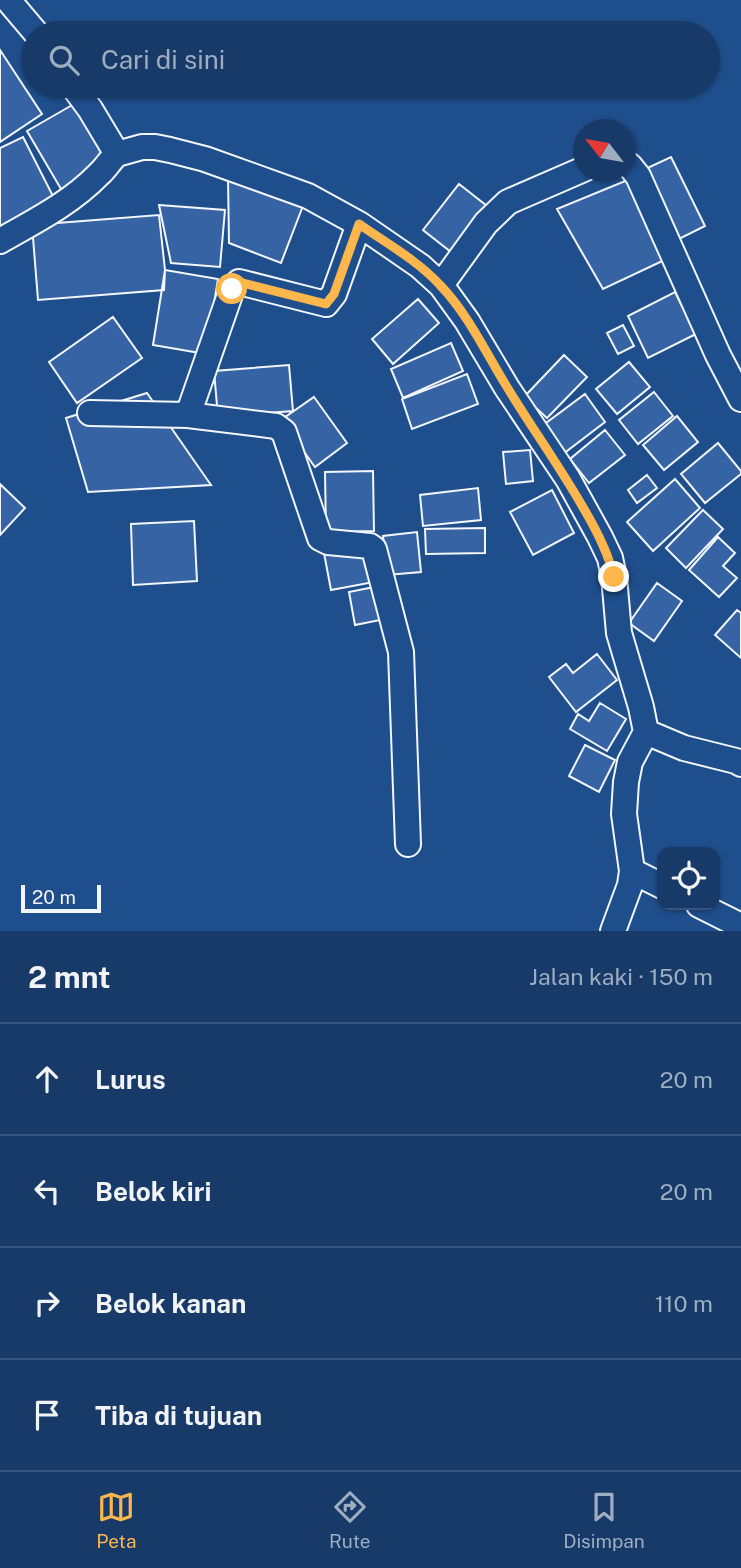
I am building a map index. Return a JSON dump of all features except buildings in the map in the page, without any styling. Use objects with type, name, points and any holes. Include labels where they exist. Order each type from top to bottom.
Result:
[{"type":"street","points":[[8,0],[26,21]]},
{"type":"street","points":[[82,98],[117,154]]},
{"type":"street","points":[[0,241],[57,209],[101,173],[117,154],[142,147],[155,147],[205,159],[308,197],[359,224],[420,266],[441,285],[568,479],[610,558],[619,633],[646,732],[631,762],[624,794],[632,871],[630,885],[613,931]]},
{"type":"street","points":[[441,285],[486,223],[508,202],[573,173]]},
{"type":"street","points":[[636,174],[718,355],[741,399]]},
{"type":"street","points":[[188,415],[232,289],[239,282],[326,304],[334,294],[359,224]]},
{"type":"street","points":[[90,413],[188,415],[276,426],[284,432],[320,538],[328,542],[370,546],[374,549],[401,653],[408,844]]},
{"type":"street","points":[[646,732],[684,748],[741,764]]},
{"type":"street","points":[[632,871],[657,884]]},
{"type":"street","points":[[709,910],[741,926]]},
{"type":"route","points":[[232,289],[239,282],[326,304],[334,294],[359,224],[420,266],[441,285],[467,321],[507,388],[568,479],[610,558],[614,577]]}]
